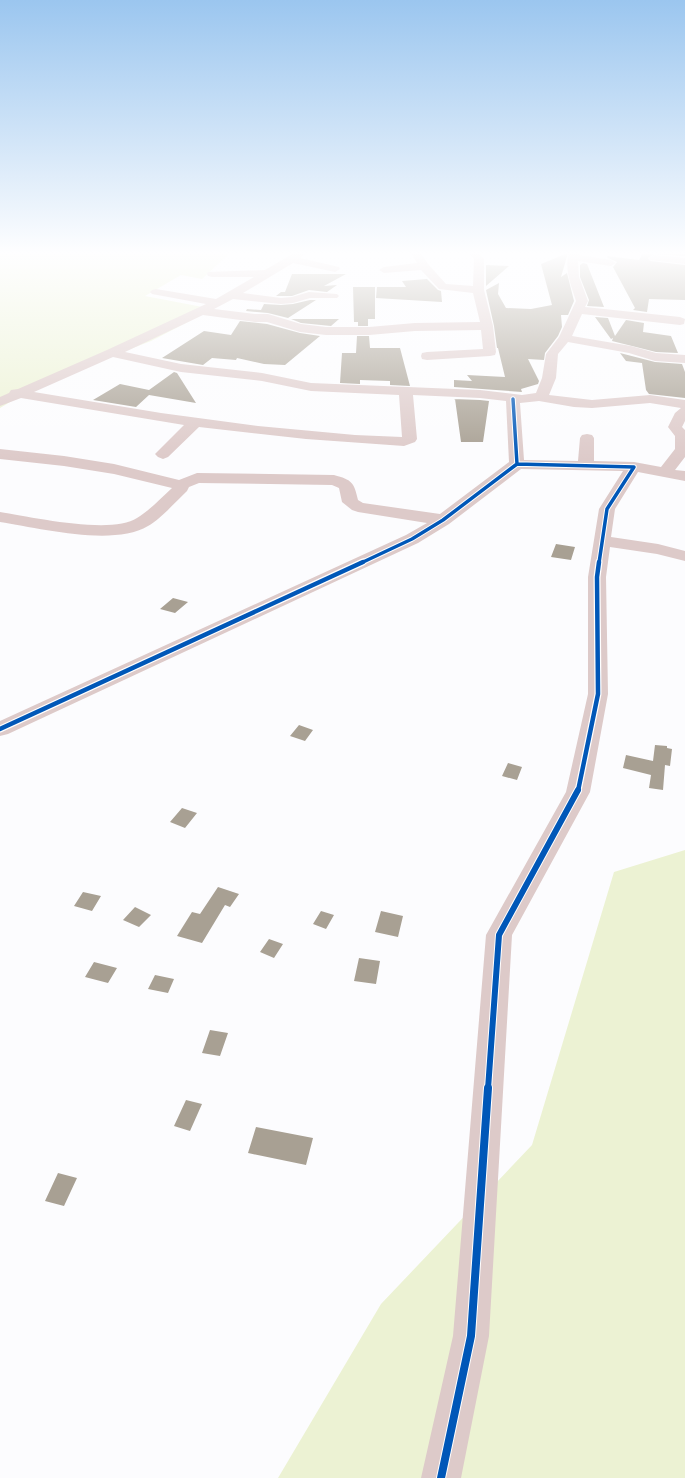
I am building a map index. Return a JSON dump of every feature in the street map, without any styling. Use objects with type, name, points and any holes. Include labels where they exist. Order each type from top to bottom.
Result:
[{"type":"street","points":[[0,402],[112,353],[178,322]]},
{"type":"street","points":[[281,322],[300,328],[326,331],[369,331],[415,327],[487,326]]},
{"type":"street","points":[[486,322],[490,352],[498,364]]},
{"type":"street","points":[[541,396],[549,378],[552,354],[565,338],[572,322]]},
{"type":"street","points":[[565,338],[630,350],[655,357],[685,359]]},
{"type":"street","points":[[427,356],[490,352]]},
{"type":"street","points":[[112,353],[181,368],[262,377],[311,387],[480,394],[513,399],[528,399],[541,396],[542,398],[592,404],[643,399],[685,404]]},
{"type":"street","points":[[16,394],[194,423],[309,436],[404,442],[410,438],[406,394],[406,392],[409,391]]},
{"type":"street","points":[[513,399],[517,464]]},
{"type":"street","points":[[665,472],[683,450],[682,436],[676,427],[680,416],[685,410]]},
{"type":"street","points":[[163,454],[194,423]]},
{"type":"street","points":[[586,465],[587,438]]},
{"type":"street","points":[[0,454],[64,461],[114,469],[181,485]]},
{"type":"street","points":[[0,729],[412,539],[443,520],[517,464],[634,467],[685,476]]},
{"type":"street","points":[[441,1478],[471,1336],[499,935],[578,792],[598,694],[597,577],[607,509],[634,467]]},
{"type":"street","points":[[0,517],[86,529],[108,530],[128,528],[138,526],[181,488],[181,485],[197,478],[334,480],[347,486],[350,502],[358,507],[443,520]]},
{"type":"street","points":[[602,541],[658,549],[685,556]]},
{"type":"green space","points":[[0,322],[188,322],[151,341],[42,383],[0,408]]},
{"type":"green space","points":[[685,850],[685,1478],[278,1478],[381,1304],[532,1145],[614,872]]},
{"type":"building","points":[[239,322],[249,322],[267,324],[300,333],[320,336],[285,365],[264,364],[237,358],[236,360],[212,358],[203,365],[162,358],[204,331],[231,335]]},
{"type":"building","points":[[298,322],[336,322],[331,326]]},
{"type":"building","points":[[354,322],[368,322],[368,326],[358,326],[358,322]]},
{"type":"building","points":[[493,322],[562,322],[562,327],[558,336],[545,353],[544,360],[528,359],[539,381],[538,384],[521,389],[522,392],[454,387],[454,380],[472,381],[467,375],[505,377],[497,348]]},
{"type":"building","points":[[599,322],[610,322],[615,336],[625,322],[644,323],[643,332],[671,336],[678,353],[656,352],[612,341],[613,338],[611,339]]},
{"type":"building","points":[[357,336],[369,336],[370,348],[400,348],[410,386],[390,385],[390,381],[360,380],[360,384],[340,383],[342,353],[356,353]]},
{"type":"building","points":[[620,353],[655,362],[682,364],[685,372],[685,398],[649,394],[646,390],[642,363],[626,361]]},
{"type":"building","points":[[174,372],[177,373],[196,403],[149,395],[136,407],[93,400],[120,384],[149,390]]},
{"type":"building","points":[[455,399],[489,401],[483,442],[461,442]]},
{"type":"building","points":[[556,544],[575,547],[571,560],[551,557]]},
{"type":"building","points":[[173,598],[188,602],[175,613],[160,609]]},
{"type":"building","points":[[299,725],[313,730],[305,741],[290,736]]},
{"type":"building","points":[[655,745],[667,746],[667,748],[672,749],[670,766],[665,765],[663,790],[649,788],[651,775],[623,768],[626,755],[653,761]]},
{"type":"building","points":[[508,763],[522,767],[517,780],[502,776]]},
{"type":"building","points":[[182,808],[197,813],[185,828],[170,822]]},
{"type":"building","points":[[218,887],[239,894],[230,907],[225,905],[202,943],[177,936],[192,912],[200,914]]},
{"type":"building","points":[[83,892],[101,896],[92,911],[74,906]]},
{"type":"building","points":[[135,907],[151,915],[139,927],[123,920]]},
{"type":"building","points":[[321,911],[334,915],[326,929],[313,924]]},
{"type":"building","points":[[381,911],[403,916],[398,937],[375,932]]},
{"type":"building","points":[[269,939],[283,944],[274,958],[260,952]]},
{"type":"building","points":[[359,958],[380,961],[376,984],[354,981]]},
{"type":"building","points":[[94,962],[117,968],[108,983],[85,977]]},
{"type":"building","points":[[155,975],[174,979],[168,993],[148,989]]},
{"type":"building","points":[[210,1030],[228,1033],[220,1056],[202,1053]]},
{"type":"building","points":[[186,1100],[202,1104],[190,1131],[174,1126]]},
{"type":"building","points":[[256,1127],[313,1138],[306,1165],[248,1153]]},
{"type":"building","points":[[58,1173],[77,1178],[64,1206],[45,1201]]},
{"type":"cycle path","points":[[0,729],[412,539],[443,520],[517,464],[513,399]]},
{"type":"cycle path","points":[[441,1478],[471,1336],[499,935],[578,792],[598,694],[597,577],[607,509],[634,467],[517,464]]}]
